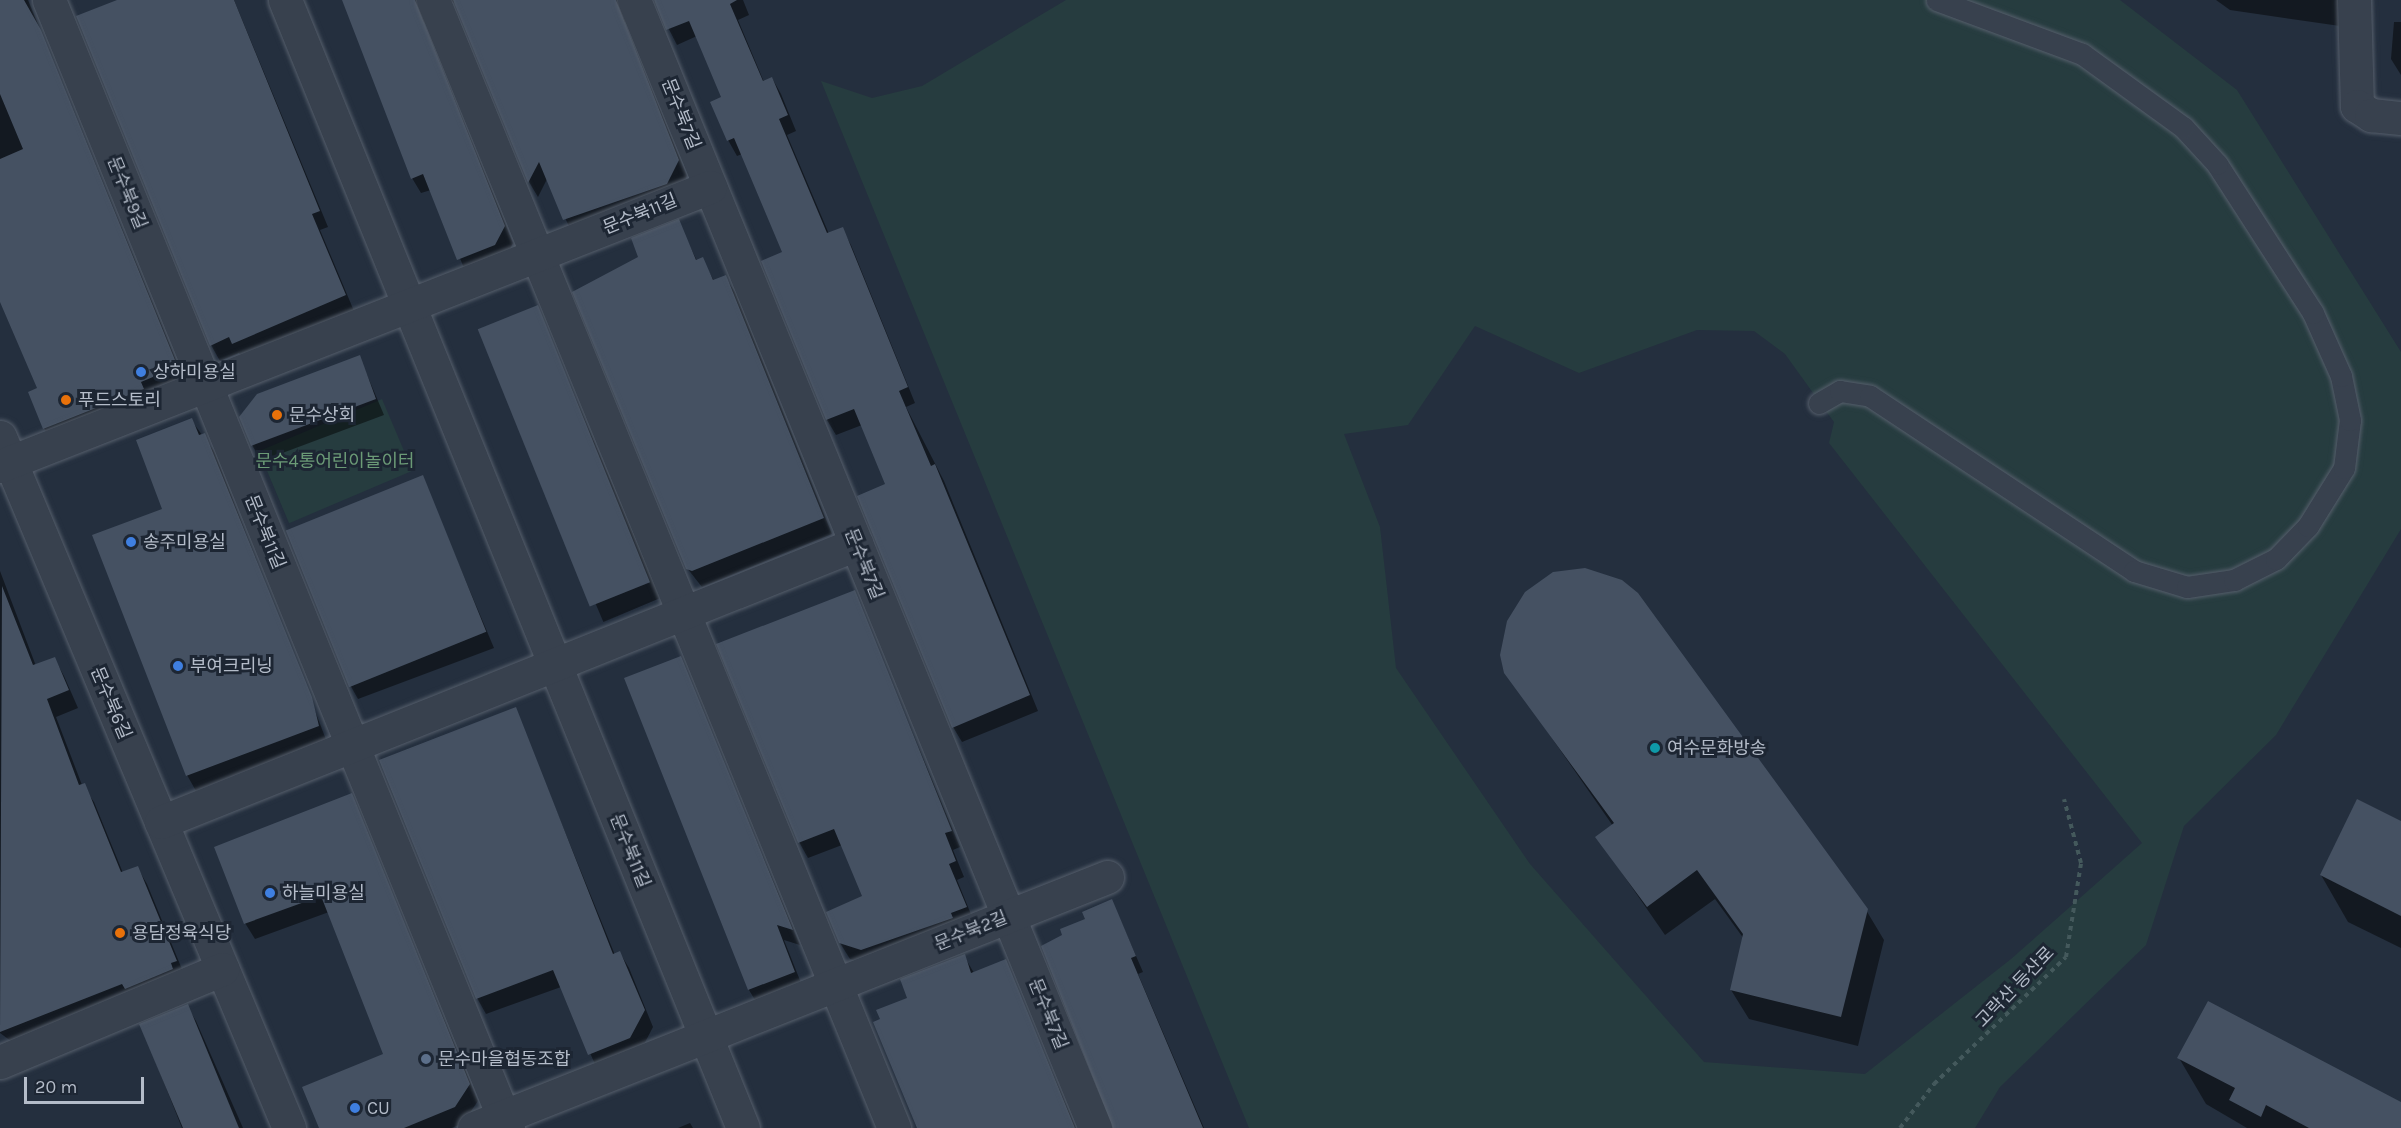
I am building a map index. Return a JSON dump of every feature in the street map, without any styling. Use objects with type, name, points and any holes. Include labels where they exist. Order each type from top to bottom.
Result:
[{"type":"street","name":"문수북9길","points":[[49,0],[206,386]]},
{"type":"street","points":[[285,0],[409,306]]},
{"type":"street","points":[[433,0],[894,1128]]},
{"type":"street","name":"문수북7길","points":[[634,0],[1095,1128]]},
{"type":"street","points":[[2354,0],[2357,106],[2371,115],[2401,118]]},
{"type":"street","name":"문수북11길","points":[[3,455],[206,386],[710,187]]},
{"type":"street","name":"문수북11길","points":[[409,306],[705,1037]]},
{"type":"street","name":"문수북11길","points":[[206,386],[352,746],[495,1124]]},
{"type":"street","name":"문수북6길","points":[[3,455],[161,822],[289,1128]]},
{"type":"street","points":[[161,822],[856,544]]},
{"type":"street","name":"문수북2길","points":[[495,1124],[705,1037],[1107,877]]},
{"type":"street","points":[[0,1062],[222,969]]},
{"type":"street","points":[[705,1037],[743,1128]]},
{"type":"lane","points":[[1819,403],[1840,391],[1870,396],[2134,571],[2187,587],[2234,580],[2276,559],[2308,526],[2343,468],[2350,420],[2341,376],[2313,313],[2217,164],[2183,127],[2082,54],[1937,0]]},
{"type":"path","name":"고락산 등산로","points":[[1900,1128],[1934,1084],[2066,957],[2081,863],[2064,799]]},
{"type":"green space","points":[[1066,0],[2120,0],[2237,90],[2401,352],[2401,529],[2276,735],[2184,826],[2146,945],[2000,1087],[1975,1128],[1249,1128],[821,81],[872,98],[922,86]],"holes":[[[1475,326],[1579,373],[1697,330],[1754,331],[1785,354],[1834,422],[1829,443],[2142,843],[2011,959],[1865,1074],[1704,1062],[1530,864],[1396,668],[1380,527],[1344,434],[1408,425]]]},
{"type":"green space","name":"문수4통어린이놀이터","points":[[382,399],[412,471],[289,523],[259,451]]},
{"type":"building","points":[[0,0],[24,0],[41,30],[175,360],[170,363],[172,369],[141,382],[144,389],[43,429],[28,392],[37,388],[0,302],[0,159],[23,149],[0,94]]},
{"type":"building","points":[[117,0],[234,0],[320,211],[312,214],[346,295],[232,344],[229,337],[210,346],[76,16]]},
{"type":"building","points":[[342,0],[415,0],[505,226],[495,245],[457,260],[423,174],[411,179]]},
{"type":"building","points":[[453,0],[616,0],[679,160],[667,184],[563,220],[539,162],[528,183]]},
{"type":"building","points":[[654,0],[737,0],[730,4],[763,81],[772,77],[788,115],[779,119],[827,233],[843,227],[908,387],[899,391],[931,466],[935,464],[1030,695],[952,728],[857,496],[885,484],[854,409],[826,420],[761,261],[782,252],[734,138],[727,141],[710,102],[721,97],[689,21],[666,30]]},
{"type":"building","points":[[679,219],[696,260],[703,257],[713,280],[726,275],[824,518],[692,571],[686,569],[572,292],[638,257],[631,238]]},
{"type":"building","points":[[538,305],[650,582],[590,607],[478,329]]},
{"type":"building","points":[[360,355],[376,399],[251,446],[239,417],[257,394]]},
{"type":"building","points":[[192,418],[199,435],[205,433],[312,697],[319,726],[186,776],[92,535],[162,509],[136,440]]},
{"type":"building","points":[[423,475],[486,632],[349,687],[286,530]]},
{"type":"building","name":"여수문화방송","points":[[1585,568],[1622,580],[1638,593],[1868,909],[1841,1017],[1730,990],[1743,934],[1697,870],[1647,907],[1595,837],[1614,823],[1504,673],[1500,655],[1507,621],[1525,592],[1553,572]]},
{"type":"building","points":[[2,586],[33,665],[55,657],[69,690],[47,699],[79,785],[85,783],[121,872],[138,866],[177,961],[171,963],[173,969],[125,989],[122,984],[0,1032]]},
{"type":"building","points":[[855,590],[952,831],[945,833],[956,861],[949,864],[967,907],[951,913],[953,918],[861,950],[839,943],[826,912],[862,896],[834,829],[798,843],[716,644]]},
{"type":"building","points":[[681,656],[793,930],[777,925],[795,972],[748,990],[624,678]]},
{"type":"building","points":[[516,707],[613,954],[620,951],[645,1010],[630,1038],[588,1055],[553,970],[476,999],[379,760]]},
{"type":"building","points":[[352,793],[470,1084],[455,1107],[404,1128],[319,1128],[302,1087],[383,1054],[321,896],[244,924],[214,847]]},
{"type":"building","points":[[2357,799],[2401,821],[2401,916],[2320,875]]},
{"type":"building","points":[[1112,899],[1136,956],[1131,958],[1203,1128],[1113,1128],[1041,946],[1062,935],[1060,929],[1085,919],[1082,912]]},
{"type":"building","points":[[965,954],[971,973],[1006,959],[1075,1128],[917,1128],[873,1022],[880,1019],[876,1010],[907,998],[900,979]]},
{"type":"building","points":[[2208,1001],[2401,1102],[2401,1128],[2309,1128],[2266,1105],[2261,1117],[2229,1100],[2235,1088],[2177,1058]]},
{"type":"building","points":[[188,1004],[239,1128],[183,1128],[139,1024]]},
{"type":"place","name":"상하미용실","points":[[141,372]]},
{"type":"place","name":"푸드스토리","points":[[66,400]]},
{"type":"place","name":"문수상회","points":[[277,415]]},
{"type":"place","name":"송주미용실","points":[[131,542]]},
{"type":"place","name":"부여크리닝","points":[[178,666]]},
{"type":"place","name":"여수문화방송","points":[[1655,748]]},
{"type":"place","name":"하늘미용실","points":[[270,893]]},
{"type":"place","name":"용담정육식당","points":[[120,933]]},
{"type":"place","name":"문수마을협동조합","points":[[426,1059]]},
{"type":"place","name":"CU","points":[[355,1108]]}]
